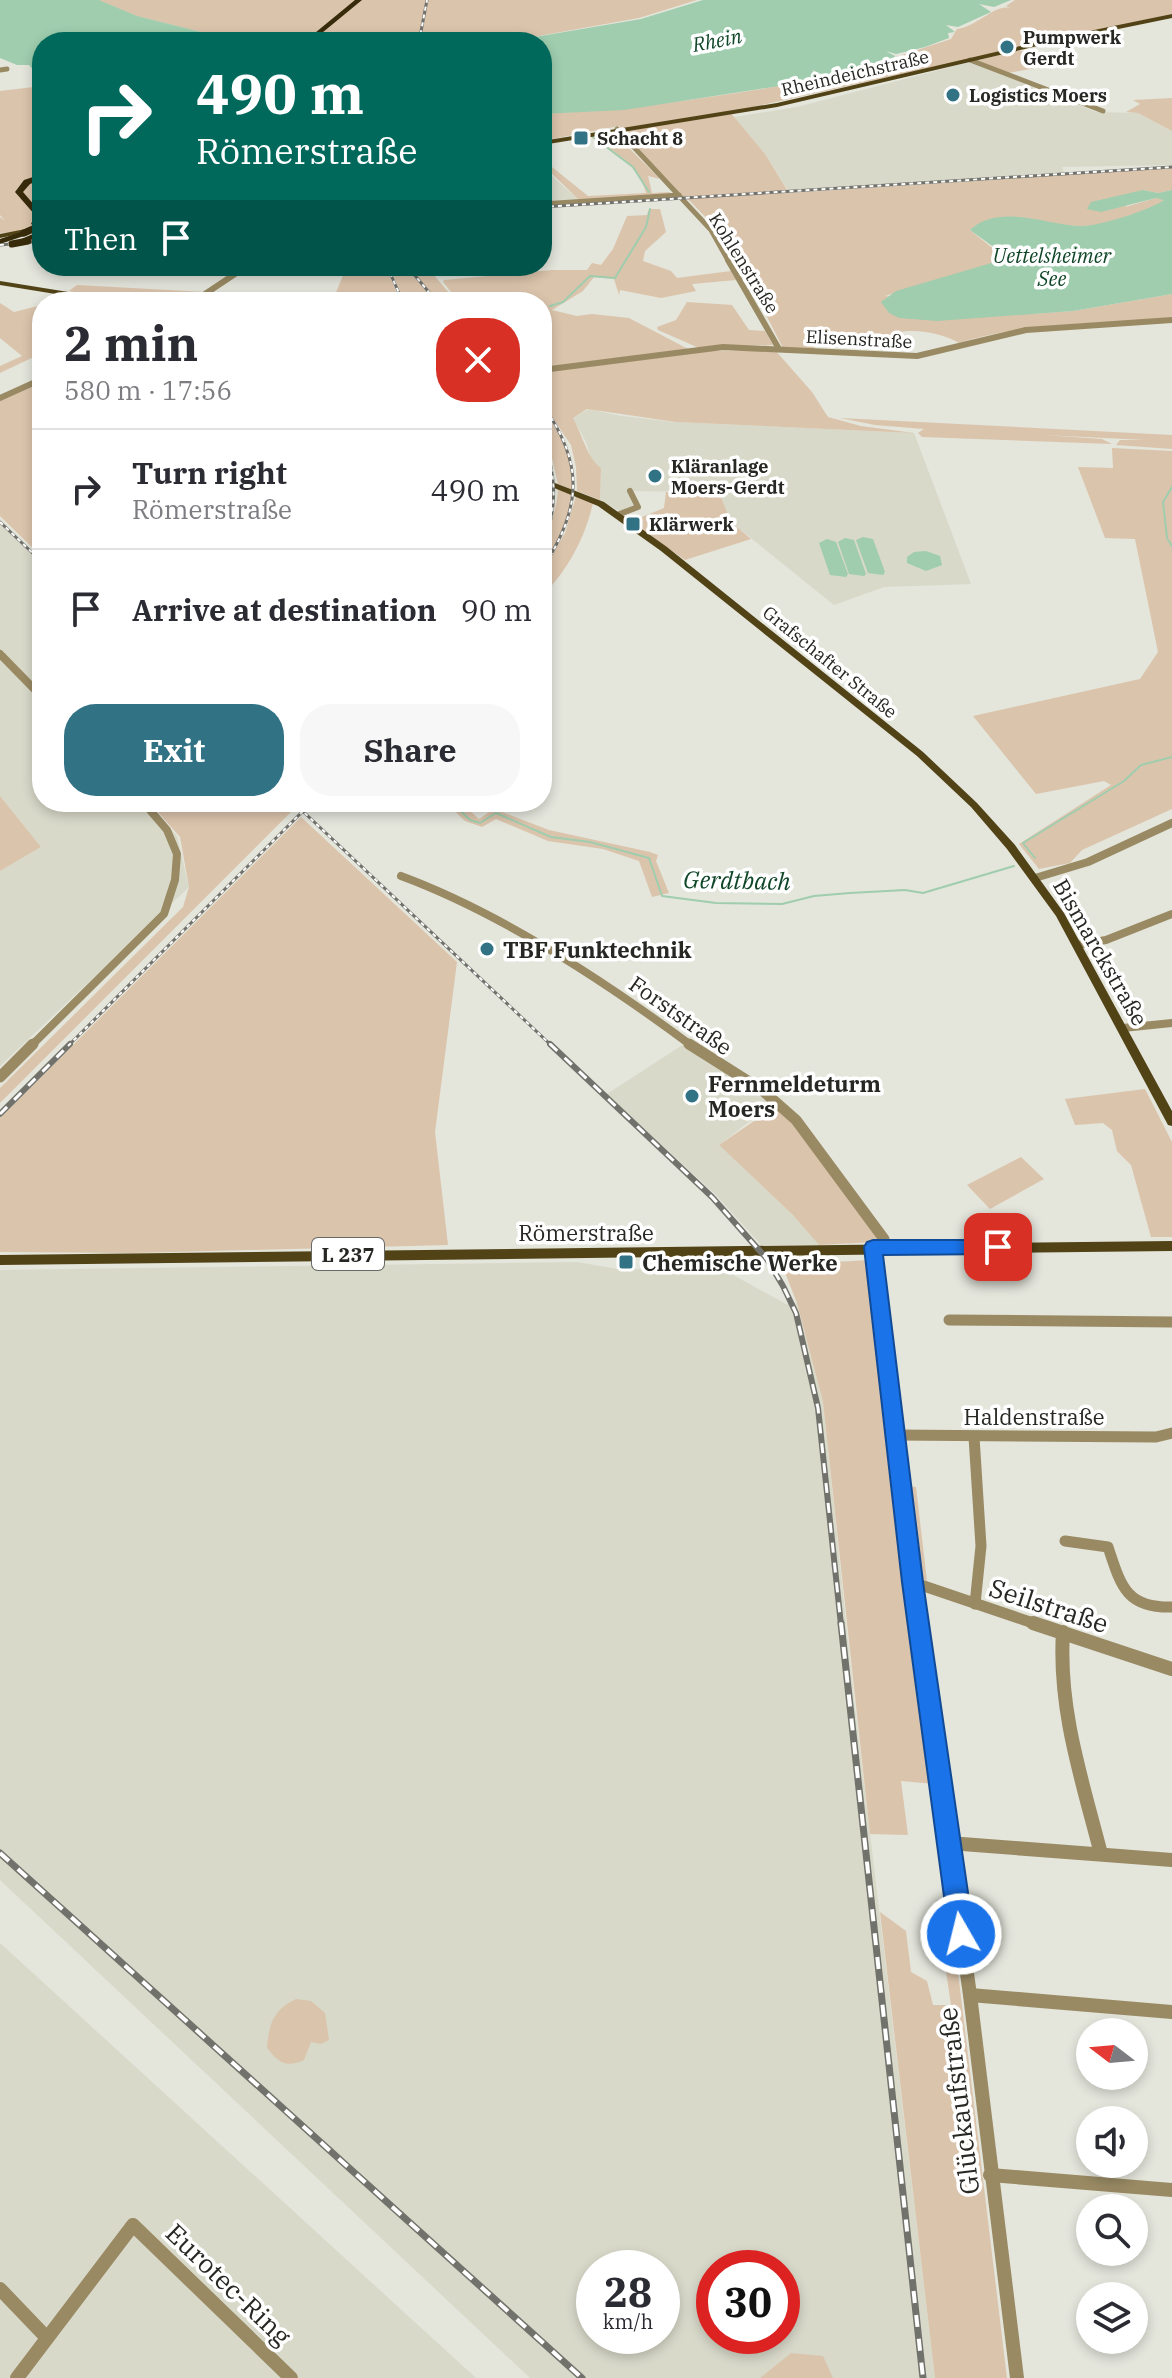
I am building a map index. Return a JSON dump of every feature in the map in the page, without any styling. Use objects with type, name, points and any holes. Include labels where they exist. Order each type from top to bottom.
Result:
[{"type":"highway","points":[[319,32],[359,0]]},
{"type":"highway","points":[[330,32],[369,0]]},
{"type":"highway","points":[[32,181],[21,187],[19,192],[32,208]]},
{"type":"highway","points":[[23,199],[32,202]]},
{"type":"highway","points":[[0,249],[32,234]]},
{"type":"highway","points":[[0,242],[32,234]]},
{"type":"main road","name":"Rheindeichstraße","points":[[552,141],[777,105],[1172,16]]},
{"type":"main road","points":[[0,236],[32,231]]},
{"type":"main road","points":[[0,283],[56,292]]},
{"type":"main road","name":"Grafschafter Straße","points":[[552,484],[601,504],[686,566],[920,754],[974,805],[1011,847]]},
{"type":"main road","name":"Bismarckstraße","points":[[1011,847],[1078,945],[1172,1122]]},
{"type":"main road","name":"Römerstraße","points":[[0,1260],[879,1247],[1172,1246]]},
{"type":"street","points":[[970,60],[1103,111]]},
{"type":"street","points":[[0,70],[7,69]]},
{"type":"street","name":"Kohlenstraße","points":[[617,129],[711,230],[779,349]]},
{"type":"street","points":[[552,203],[679,195]]},
{"type":"street","points":[[209,292],[236,276]]},
{"type":"street","name":"Elisenstraße","points":[[552,369],[707,348],[917,356],[1026,330],[1172,320]]},
{"type":"street","points":[[0,398],[32,384]]},
{"type":"street","points":[[617,515],[638,507],[630,491]]},
{"type":"street","points":[[0,654],[32,687]]},
{"type":"street","points":[[0,1077],[164,914],[176,883],[178,856],[167,830],[152,812]]},
{"type":"street","points":[[1035,878],[1097,861],[1172,823]]},
{"type":"street","name":"Forststraße","points":[[401,876],[449,894],[625,996],[701,1053],[780,1103],[884,1239],[879,1247]]},
{"type":"street","points":[[1078,945],[1106,940],[1172,914]]},
{"type":"street","points":[[1123,1028],[1172,1023]]},
{"type":"street","name":"Glückaufstraße","points":[[879,1247],[912,1582],[970,1995],[1017,2378]]},
{"type":"street","points":[[949,1320],[1172,1322]]},
{"type":"street","name":"Haldenstraße","points":[[896,1435],[1156,1437],[1172,1433]]},
{"type":"street","points":[[974,1437],[981,1546],[975,1604]]},
{"type":"street","points":[[1065,1541],[1108,1547],[1121,1584],[1132,1600],[1147,1607],[1171,1609]]},
{"type":"street","name":"Seilstraße","points":[[912,1582],[1172,1669]]},
{"type":"street","points":[[1063,1632],[1060,1671],[1063,1702],[1101,1854]]},
{"type":"street","points":[[949,1843],[1172,1860]]},
{"type":"street","points":[[970,1995],[1172,2012]]},
{"type":"street","points":[[990,2175],[1172,2190]]},
{"type":"street","name":"Eurotec-Ring","points":[[17,2378],[133,2225],[291,2378]]},
{"type":"street","points":[[0,2289],[47,2338]]},
{"type":"shaded area","points":[[98,0],[697,0],[639,18],[552,34],[201,32],[136,16]]},
{"type":"shaded area","points":[[1015,0],[1172,0],[1172,14],[730,112],[765,154],[789,193],[1172,168],[1172,190],[1158,193],[1143,190],[1125,207],[1156,198],[1164,199],[1154,207],[1123,218],[1084,226],[1011,218],[983,223],[970,230],[1006,259],[885,296],[1030,314],[1073,311],[1172,294],[1172,319],[1038,327],[959,343],[924,332],[904,331],[888,336],[811,332],[815,349],[783,348],[739,262],[718,230],[688,199],[746,195],[682,198],[619,126],[552,139],[552,113],[714,96],[885,66],[902,55],[951,39],[957,29],[998,9],[1011,8],[1006,6]]},
{"type":"shaded area","points":[[1019,50],[1054,65],[1007,73],[975,61]]},
{"type":"shaded area","points":[[970,62],[1096,112],[1138,113],[1172,131],[1172,165],[1062,167],[1064,173],[789,192],[765,154],[734,117],[797,107]]},
{"type":"shaded area","points":[[32,87],[32,226],[17,232],[0,233],[0,217],[5,221],[0,215],[0,91]]},
{"type":"shaded area","points":[[1172,98],[1172,131],[1138,113],[1126,112],[1140,104],[1133,100]]},
{"type":"shaded area","points":[[603,134],[607,138],[618,137],[660,179],[648,176],[652,193],[670,192],[669,195],[580,201],[552,174],[552,167],[588,196],[646,193],[632,168],[592,138]]},
{"type":"shaded area","points":[[552,175],[556,180],[580,201],[552,203]]},
{"type":"shaded area","points":[[649,209],[660,209],[666,232],[645,251],[643,261],[671,271],[677,278],[731,271],[736,280],[692,284],[696,291],[661,298],[620,290],[619,295],[614,279],[594,277],[583,291],[552,310],[552,292],[451,292],[443,282],[487,276],[552,276],[552,270],[587,270],[592,263],[601,265],[613,249],[627,216],[647,215]]},
{"type":"shaded area","points":[[343,276],[389,276],[397,292],[336,292]]},
{"type":"shaded area","points":[[393,276],[413,276],[427,292],[401,292]]},
{"type":"shaded area","points":[[417,276],[435,276],[448,292],[430,292]]},
{"type":"shaded area","points":[[77,285],[205,292],[75,292],[69,291]]},
{"type":"shaded area","points":[[687,302],[732,305],[749,330],[765,331],[773,345],[699,348],[658,330],[657,327],[676,320]]},
{"type":"shaded area","points":[[0,303],[14,312],[32,308],[32,358],[0,373],[0,366],[22,356],[0,338]]},
{"type":"shaded area","points":[[552,310],[577,316],[592,314],[629,318],[692,351],[775,350],[812,392],[828,417],[861,426],[914,433],[676,422],[587,409],[573,418],[588,452],[601,468],[600,500],[577,491],[571,445],[552,417]]},
{"type":"shaded area","points":[[32,387],[32,547],[0,516],[0,401]]},
{"type":"shaded area","name":"Kläranlage Moers-Gerdt","points":[[589,409],[676,422],[914,433],[971,584],[884,587],[834,605],[731,522],[719,492],[629,491],[634,505],[619,511],[600,500],[601,468],[592,462],[586,442],[573,418]]},
{"type":"shaded area","points":[[840,418],[1172,435],[1172,449],[1116,445],[1120,440],[1145,440],[1043,435],[1102,439],[1112,444],[922,437],[918,433],[924,429]]},
{"type":"shaded area","points":[[552,423],[568,449],[573,490],[558,484],[552,458]]},
{"type":"shaded area","points":[[1112,448],[1172,451],[1172,809],[1082,850],[1070,863],[1039,869],[1019,844],[1111,785],[1104,781],[1036,794],[973,716],[1140,679],[1158,652],[1135,539],[1105,538],[1078,467],[1113,468]]},
{"type":"shaded area","points":[[558,489],[572,495],[569,514],[552,550],[552,519]]},
{"type":"shaded area","points":[[666,492],[719,492],[731,522],[751,539],[685,560],[625,517],[642,517],[664,508]]},
{"type":"shaded area","points":[[576,496],[593,503],[574,553],[552,585],[552,554],[565,533]]},
{"type":"shaded area","points":[[0,519],[32,551],[32,812],[157,812],[177,836],[189,887],[0,1066],[0,871],[41,847],[0,796]]},
{"type":"shaded area","points":[[0,796],[41,847],[0,871]]},
{"type":"shaded area","points":[[158,812],[291,812],[0,1103],[0,1088],[183,907],[189,887],[180,837]]},
{"type":"shaded area","points":[[456,812],[471,812],[479,819],[490,812],[502,812],[549,830],[650,852],[658,855],[656,861],[669,893],[652,897],[639,861],[603,849],[548,841],[496,819],[482,827],[465,821]]},
{"type":"shaded area","points":[[301,817],[457,962],[435,1132],[448,1245],[131,1253],[0,1252],[0,1118]]},
{"type":"shaded area","points":[[684,1044],[773,1103],[719,1145],[793,1215],[819,1245],[762,1246],[716,1195],[607,1094]]},
{"type":"shaded area","points":[[1145,1089],[1172,1142],[1172,1237],[1151,1237],[1131,1165],[1117,1151],[1112,1130],[1103,1123],[1075,1125],[1065,1099]]},
{"type":"shaded area","points":[[776,1106],[792,1122],[879,1240],[877,1242],[819,1245],[793,1215],[719,1145]]},
{"type":"shaded area","points":[[1021,1157],[1044,1179],[990,1209],[967,1185]]},
{"type":"shaded area","points":[[870,1260],[935,1784],[901,1781],[908,1835],[870,1834],[823,1402],[797,1303],[782,1265]]},
{"type":"shaded area","points":[[577,1262],[623,1270],[715,1265],[786,1304],[797,1303],[823,1402],[855,1708],[935,2378],[530,2378],[0,1880],[0,1270]]},
{"type":"shaded area","points":[[906,1486],[916,1487],[927,1581],[916,1569]]},
{"type":"shaded area","points":[[880,1912],[906,1931],[911,1972],[927,1981],[933,2005],[951,2005],[941,1938],[948,1930],[953,1931],[1007,2378],[935,2378]]},
{"type":"shaded area","points":[[0,1943],[476,2378],[0,2378]]},
{"type":"shaded area","points":[[296,1999],[311,2001],[325,2013],[329,2040],[321,2044],[311,2042],[304,2060],[288,2064],[267,2048],[268,2039],[277,2013]]},
{"type":"shaded area","points":[[790,2354],[800,2354],[823,2356],[833,2378],[760,2378]]},
{"type":"water","points":[[0,0],[99,0],[137,16],[201,32],[32,32],[32,69],[29,65],[17,65],[0,58]]},
{"type":"water","name":"Rhein","points":[[703,0],[1011,0],[994,7],[979,4],[991,12],[958,27],[946,25],[955,32],[948,33],[949,38],[896,54],[886,51],[895,56],[893,60],[824,75],[812,70],[817,78],[805,82],[624,110],[552,114],[552,34],[641,19]]},
{"type":"water","name":"Uettelsheimer See","points":[[1143,190],[1158,193],[1172,190],[1172,294],[1073,311],[937,321],[899,318],[889,313],[881,302],[896,291],[1005,259],[1006,256],[970,230],[982,222],[1009,217],[1067,225],[1098,224],[1136,213],[1164,200],[1156,198],[1101,212],[1087,209],[1091,202]]},
{"type":"water","points":[[863,537],[873,539],[885,572],[883,575],[868,573],[856,540]]},
{"type":"water","points":[[845,538],[854,540],[866,574],[864,576],[849,574],[838,542]]},
{"type":"water","points":[[827,539],[836,542],[848,574],[846,577],[830,575],[819,543]]},
{"type":"water","points":[[926,551],[940,556],[942,565],[926,571],[907,563],[907,557],[914,552]]},
{"type":"waterway","name":"Gerdtbach","points":[[593,137],[633,167],[649,192]]},
{"type":"waterway","name":"Gerdtbach","points":[[552,305],[563,302],[590,276],[615,278],[646,227],[650,209]]},
{"type":"waterway","name":"Gerdtbach","points":[[1167,538],[1163,502],[1172,487]]},
{"type":"waterway","name":"Gerdtbach","points":[[1168,540],[1172,546]]},
{"type":"waterway","name":"Gerdtbach","points":[[1035,858],[1023,843],[1124,781],[1141,765],[1172,757]]},
{"type":"waterway","name":"Gerdtbach","points":[[462,812],[470,820],[480,823],[496,813],[551,837],[590,842],[649,858],[662,896],[716,903],[782,904],[814,896],[850,893],[905,890],[923,893],[1014,866]]},
{"type":"railway","points":[[421,32],[427,0]]},
{"type":"railway","points":[[552,206],[1172,167]]},
{"type":"railway","points":[[0,245],[32,242]]},
{"type":"railway","points":[[391,276],[399,292]]},
{"type":"railway","points":[[415,276],[429,292]]},
{"type":"railway","points":[[552,420],[566,447],[573,486],[565,526],[552,552]]},
{"type":"railway","points":[[552,472],[552,512]]},
{"type":"railway","points":[[0,522],[32,552]]},
{"type":"railway","points":[[0,1114],[302,812]]},
{"type":"railway","points":[[304,812],[552,1046]]},
{"type":"railway","points":[[550,1044],[712,1197],[767,1259],[783,1286],[796,1313],[818,1408],[841,1625]]},
{"type":"railway","points":[[841,1623],[923,2378]]},
{"type":"railway","points":[[0,1853],[582,2378]]},
{"type":"place","name":"Pumpwerk Gerdt","points":[[1007,47]]},
{"type":"place","name":"Logistics Moers","points":[[953,95]]},
{"type":"place","name":"Schacht 8","points":[[581,138]]},
{"type":"place","name":"Kläranlage Moers-Gerdt","points":[[655,476]]},
{"type":"place","name":"Klärwerk","points":[[633,524]]},
{"type":"place","name":"TBF Funktechnik","points":[[487,949]]},
{"type":"place","name":"Fernmeldeturm Moers","points":[[692,1096]]},
{"type":"place","name":"Chemische Werke","points":[[626,1262]]},
{"type":"route","points":[[961,1934],[912,1582],[873,1247],[998,1247]]}]
